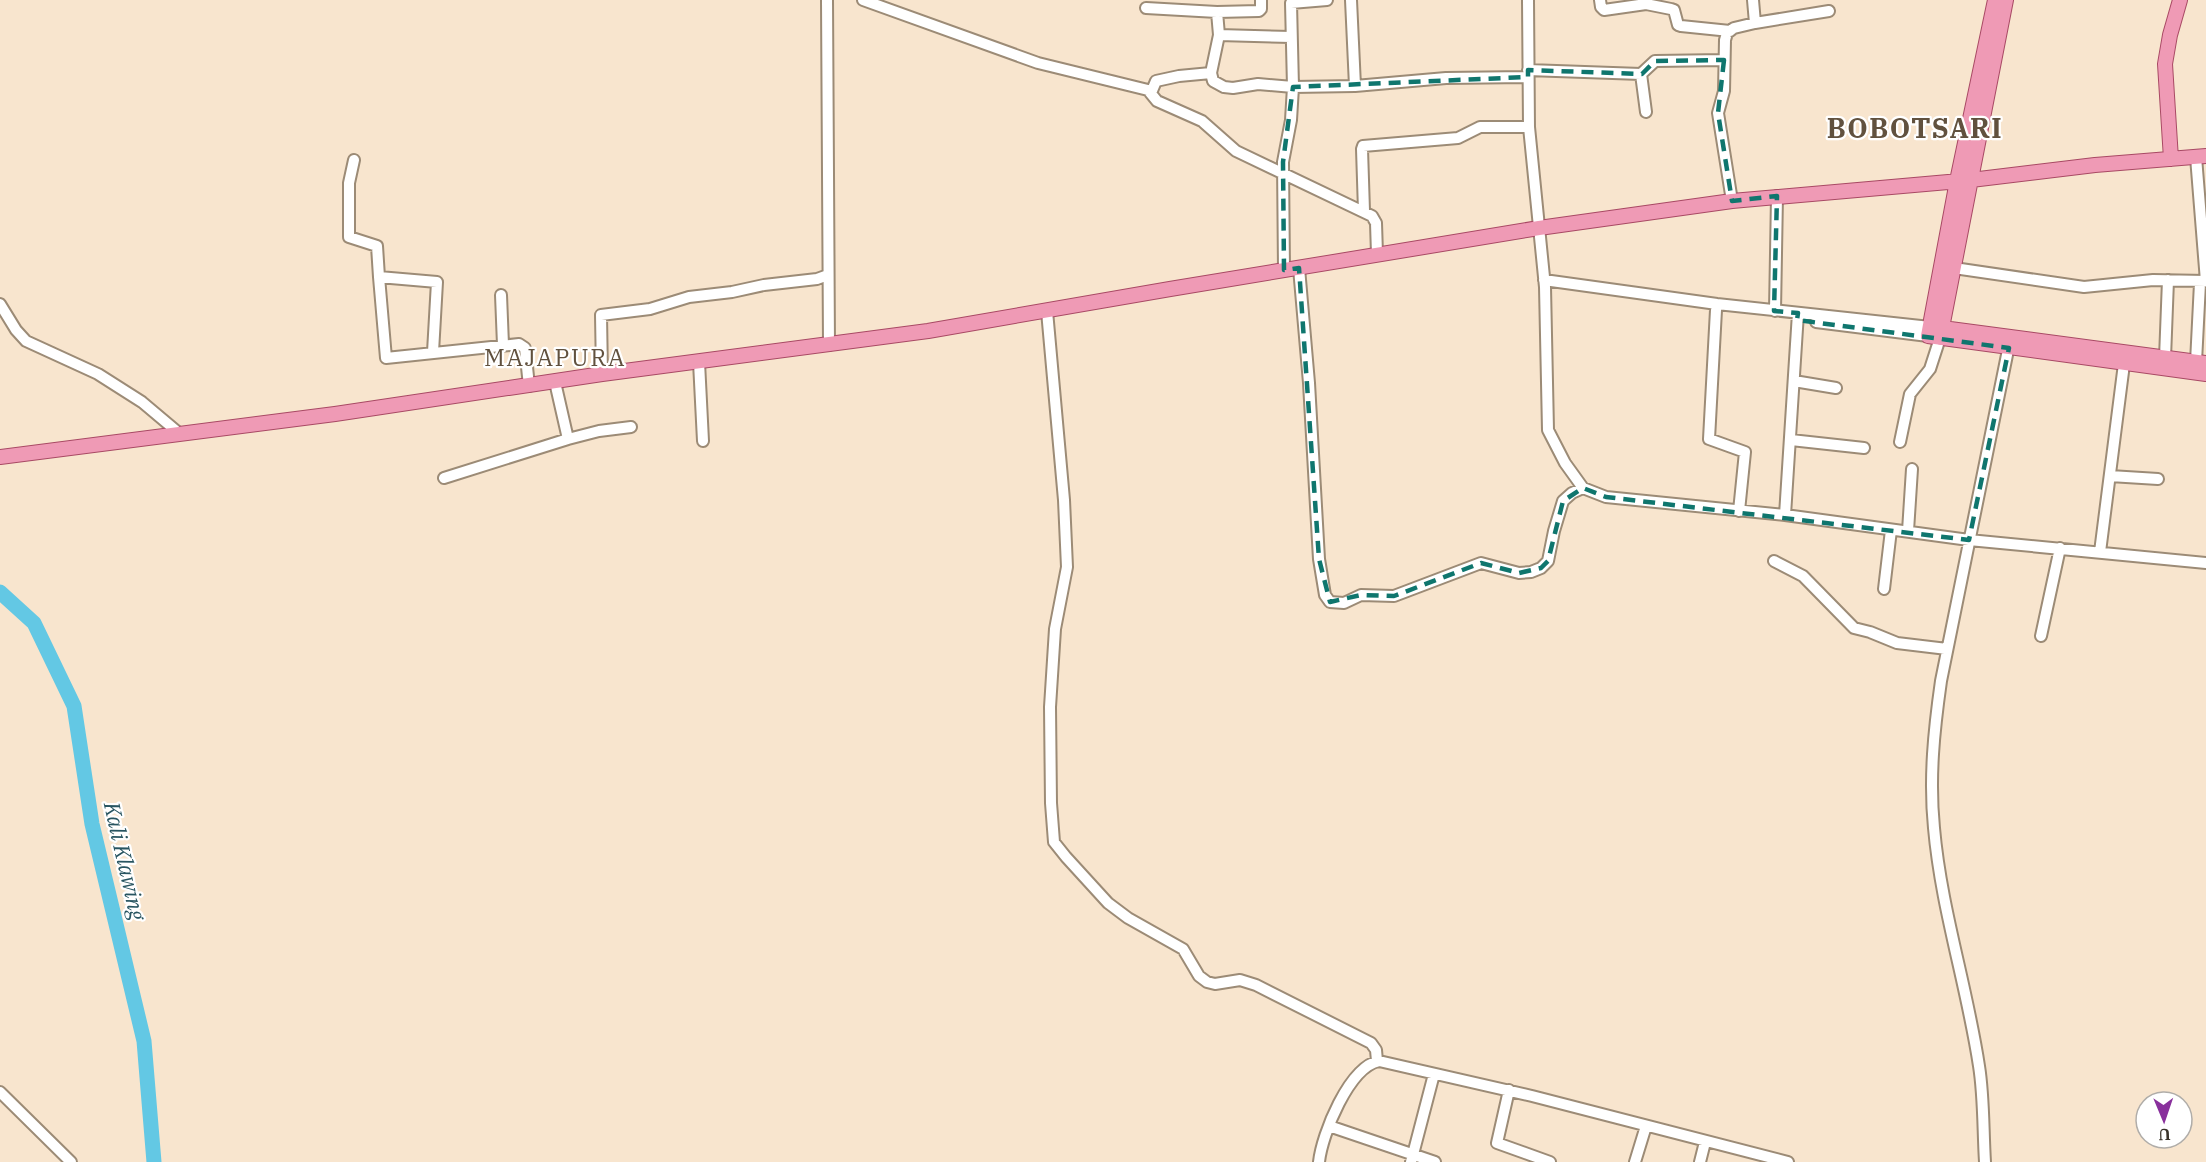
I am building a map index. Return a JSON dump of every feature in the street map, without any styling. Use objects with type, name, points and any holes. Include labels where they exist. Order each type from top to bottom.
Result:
[{"type":"main road","points":[[1935,332],[1995,0]]},
{"type":"main road","points":[[1935,332],[1954,268],[1964,181],[2006,0]]},
{"type":"main road","points":[[2171,159],[2165,64],[2169,35],[2180,0]]},
{"type":"main road","points":[[0,457],[829,345],[1047,311],[1539,228],[1732,201],[1964,181],[2094,165],[2201,157]]},
{"type":"main road","points":[[1935,332],[2125,358],[2206,374]]},
{"type":"main road","points":[[2125,358],[2165,358],[2201,362]]},
{"type":"street","points":[[827,0],[829,345]]},
{"type":"street","points":[[863,0],[1038,63],[1138,87],[1150,93],[1156,101],[1202,121],[1236,151],[1364,211],[1375,219],[1377,254]]},
{"type":"street","points":[[1146,8],[1178,5],[1217,12],[1259,11],[1261,0]]},
{"type":"street","points":[[1284,270],[1283,162],[1291,120],[1293,87],[1291,1],[1327,0]]},
{"type":"street","points":[[1351,0],[1355,86]]},
{"type":"street","points":[[1528,0],[1529,127],[1545,283],[1548,430],[1565,463],[1583,488],[1606,497],[1785,515],[1969,540],[2206,563]]},
{"type":"street","points":[[1600,0],[1604,10],[1646,4],[1671,9],[1676,13],[1678,25],[1730,32],[1755,23],[1829,10]]},
{"type":"street","points":[[1753,0],[1755,23]]},
{"type":"street","points":[[1217,12],[1219,35],[1211,74],[1213,81],[1218,85],[1233,88],[1258,84],[1293,87],[1355,86],[1528,73],[1641,74],[1655,60],[1724,60]]},
{"type":"street","points":[[1730,32],[1725,40],[1724,91],[1718,112],[1732,201]]},
{"type":"street","points":[[1219,35],[1291,37]]},
{"type":"street","points":[[1150,93],[1156,81],[1179,76],[1211,74]]},
{"type":"street","points":[[1641,74],[1646,112]]},
{"type":"street","points":[[1364,211],[1363,146],[1458,138],[1474,128],[1488,126],[1529,127]]},
{"type":"street","points":[[2201,157],[2204,282],[2201,362]]},
{"type":"street","points":[[354,160],[349,183],[348,234],[352,239],[377,246],[386,358],[519,344],[525,348],[529,386]]},
{"type":"street","points":[[1775,311],[1777,196]]},
{"type":"street","points":[[1299,268],[1309,382],[1319,559],[1324,595],[1330,603],[1344,603],[1361,595],[1394,596],[1481,563],[1519,573],[1541,568],[1548,561],[1563,501],[1572,493],[1583,488]]},
{"type":"street","points":[[1954,268],[2084,287],[2168,280],[2204,282]]},
{"type":"street","points":[[602,374],[601,315],[650,309],[688,297],[817,279],[828,275]]},
{"type":"street","points":[[379,278],[437,282],[433,352]]},
{"type":"street","points":[[2165,358],[2168,280]]},
{"type":"street","points":[[1545,283],[1775,311],[1797,316]]},
{"type":"street","points":[[1545,283],[1716,310],[1797,316],[1935,332],[1930,369],[1910,394],[1900,442]]},
{"type":"street","points":[[501,296],[503,345]]},
{"type":"street","points":[[0,304],[16,330],[26,341],[98,374],[142,402],[180,434]]},
{"type":"street","points":[[1716,310],[1709,438],[1745,452],[1739,511]]},
{"type":"street","points":[[1047,311],[1064,500],[1066,567],[1055,629],[1050,708],[1051,802],[1054,842],[1108,903],[1128,918],[1183,949],[1199,976],[1207,982],[1215,984],[1240,980],[1256,986],[1371,1043],[1376,1050],[1377,1061]]},
{"type":"street","points":[[1785,515],[1797,316]]},
{"type":"street","points":[[1985,1162],[1980,1068],[1941,882],[1934,830],[1932,785],[1934,735],[1947,649],[2010,343]]},
{"type":"street","points":[[2100,552],[2125,358]]},
{"type":"street","points":[[699,362],[703,441]]},
{"type":"street","points":[[1794,381],[1836,388]]},
{"type":"street","points":[[555,382],[568,440]]},
{"type":"street","points":[[444,478],[598,431],[631,427]]},
{"type":"street","points":[[1791,440],[1863,448]]},
{"type":"street","points":[[1908,531],[1912,469]]},
{"type":"street","points":[[2110,476],[2158,479]]},
{"type":"street","points":[[1884,589],[1891,530]]},
{"type":"street","points":[[2041,636],[2060,548]]},
{"type":"street","points":[[1774,561],[1803,576],[1854,628],[1898,643],[1947,649]]},
{"type":"street","points":[[1320,1162],[1329,1126],[1345,1093],[1360,1074],[1377,1061],[1509,1090],[1705,1142],[1745,1157],[1788,1162]]},
{"type":"street","points":[[1412,1158],[1434,1074]]},
{"type":"street","points":[[1509,1090],[1497,1143],[1550,1162]]},
{"type":"street","points":[[0,1092],[71,1162]]},
{"type":"street","points":[[1329,1126],[1412,1158],[1435,1162]]},
{"type":"street","points":[[1635,1162],[1646,1126]]},
{"type":"street","points":[[1700,1162],[1705,1142]]},
{"type":"highlighted area","points":[[1724,60],[1718,113],[1732,201],[1777,196],[1774,311],[1798,313],[1797,320],[2009,348],[1969,540],[1606,497],[1583,488],[1563,501],[1548,561],[1541,568],[1519,573],[1481,563],[1394,596],[1361,595],[1330,602],[1319,559],[1299,268],[1284,270],[1283,162],[1293,87],[1528,77],[1528,70],[1642,74],[1655,61]]},
{"type":"waterway","name":"Kali Klawing","points":[[0,592],[34,623],[74,706],[92,824],[144,1041],[154,1162]]},
{"type":"district","name":"BOBOTSARI","points":[[1915,129]]},
{"type":"district","name":"MAJAPURA","points":[[555,358]]}]
